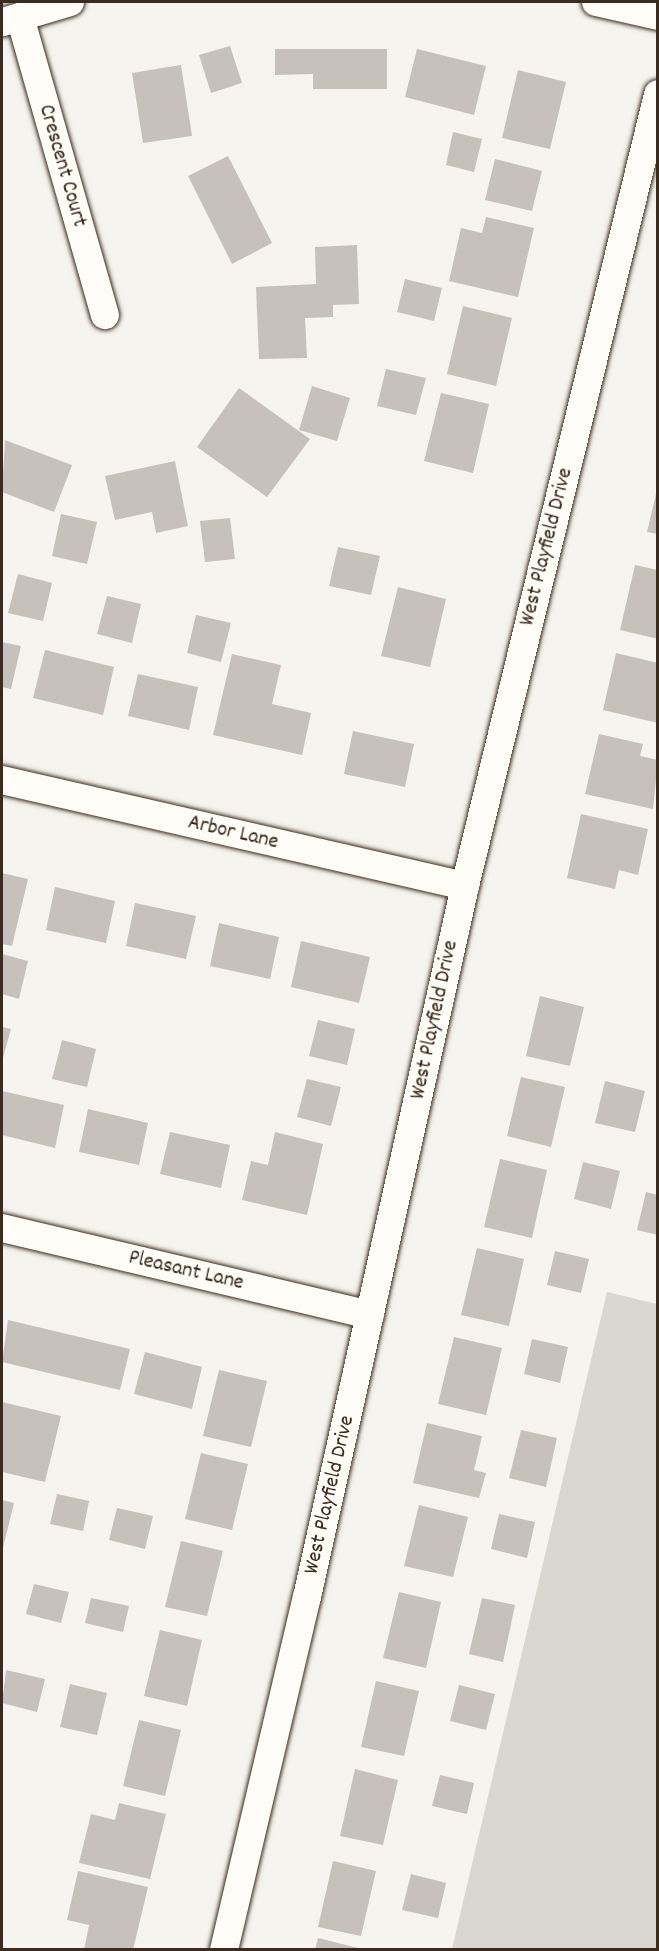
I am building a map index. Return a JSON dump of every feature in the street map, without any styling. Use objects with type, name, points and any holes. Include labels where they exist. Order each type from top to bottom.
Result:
[{"type":"street","points":[[11,19],[70,2]]},
{"type":"street","points":[[596,2],[657,16]]},
{"type":"street","name":"Crescent Court","points":[[11,19],[105,315]]},
{"type":"street","name":"West Playfield Drive","points":[[224,1950],[370,1315],[465,886],[657,94]]},
{"type":"street","name":"Arbor Lane","points":[[2,780],[465,886]]},
{"type":"street","name":"Pleasant Lane","points":[[2,1228],[370,1315]]},
{"type":"shaded area","points":[[607,1292],[657,1304],[657,1949],[452,1949]]},
{"type":"building","points":[[230,46],[242,83],[211,93],[199,55]]},
{"type":"building","points":[[275,49],[387,49],[387,89],[313,89],[313,74],[275,75]]},
{"type":"building","points":[[417,49],[486,66],[474,115],[405,97]]},
{"type":"building","points":[[181,65],[192,136],[143,143],[132,73]]},
{"type":"building","points":[[518,70],[566,82],[550,149],[502,138]]},
{"type":"building","points":[[453,132],[482,139],[474,172],[446,165]]},
{"type":"building","points":[[228,156],[272,243],[232,264],[188,176]]},
{"type":"building","points":[[495,159],[542,171],[532,211],[485,200]]},
{"type":"building","points":[[486,217],[534,228],[518,297],[449,281],[461,228],[482,233]]},
{"type":"building","points":[[357,245],[359,304],[333,305],[333,317],[305,318],[307,358],[259,359],[256,287],[316,284],[315,247]]},
{"type":"building","points":[[405,279],[442,288],[434,321],[397,312]]},
{"type":"building","points":[[463,306],[512,318],[496,386],[447,374]]},
{"type":"building","points":[[386,369],[426,378],[416,415],[377,406]]},
{"type":"building","points":[[312,386],[350,398],[337,441],[299,430]]},
{"type":"building","points":[[239,388],[310,439],[267,497],[197,447]]},
{"type":"building","points":[[441,393],[489,404],[473,473],[424,461]]},
{"type":"building","points":[[5,440],[72,465],[54,512],[2,492]]},
{"type":"building","points":[[175,461],[188,526],[156,533],[152,512],[115,520],[105,476]]},
{"type":"building","points":[[658,490],[658,534],[647,532]]},
{"type":"building","points":[[61,514],[97,522],[87,564],[52,556]]},
{"type":"building","points":[[230,518],[235,559],[205,562],[200,521]]},
{"type":"building","points":[[338,547],[380,556],[371,595],[329,586]]},
{"type":"building","points":[[635,565],[658,570],[658,639],[620,630]]},
{"type":"building","points":[[18,574],[52,583],[43,621],[8,613]]},
{"type":"building","points":[[398,587],[446,599],[430,667],[381,656]]},
{"type":"building","points":[[107,596],[141,604],[132,643],[97,634]]},
{"type":"building","points":[[196,615],[231,623],[221,662],[187,653]]},
{"type":"building","points":[[2,642],[21,646],[11,689],[2,687]]},
{"type":"building","points":[[45,650],[114,667],[103,715],[33,698]]},
{"type":"building","points":[[616,653],[658,663],[658,723],[603,710]]},
{"type":"building","points":[[232,654],[281,665],[272,704],[311,713],[302,755],[213,735]]},
{"type":"building","points":[[138,674],[198,687],[189,730],[128,716]]},
{"type":"building","points":[[353,731],[414,744],[405,787],[344,774]]},
{"type":"building","points":[[599,734],[643,744],[640,756],[658,760],[653,809],[585,794]]},
{"type":"building","points":[[581,814],[648,829],[638,875],[619,870],[615,889],[567,878]]},
{"type":"building","points":[[2,873],[28,879],[12,946],[2,944]]},
{"type":"building","points":[[55,887],[115,901],[106,943],[46,930]]},
{"type":"building","points":[[135,903],[196,916],[186,959],[126,946]]},
{"type":"building","points":[[219,923],[279,937],[270,979],[210,966]]},
{"type":"building","points":[[301,941],[370,957],[359,1003],[291,987]]},
{"type":"building","points":[[2,954],[28,961],[19,999],[2,994]]},
{"type":"building","points":[[540,996],[584,1007],[570,1066],[526,1056]]},
{"type":"building","points":[[318,1020],[355,1029],[347,1065],[309,1056]]},
{"type":"building","points":[[2,1027],[11,1029],[2,1061]]},
{"type":"building","points":[[62,1040],[96,1049],[87,1087],[52,1079]]},
{"type":"building","points":[[521,1077],[565,1087],[551,1147],[507,1136]]},
{"type":"building","points":[[307,1079],[341,1087],[331,1126],[297,1117]]},
{"type":"building","points":[[605,1081],[645,1091],[635,1132],[595,1123]]},
{"type":"building","points":[[2,1091],[64,1105],[55,1148],[2,1135]]},
{"type":"building","points":[[88,1109],[148,1123],[139,1165],[79,1152]]},
{"type":"building","points":[[170,1132],[230,1145],[221,1188],[160,1174]]},
{"type":"building","points":[[275,1132],[323,1144],[307,1215],[242,1200],[251,1161],[268,1165]]},
{"type":"building","points":[[500,1159],[547,1170],[532,1238],[484,1227]]},
{"type":"building","points":[[583,1162],[620,1171],[611,1209],[574,1199]]},
{"type":"building","points":[[646,1192],[658,1195],[658,1235],[637,1230]]},
{"type":"building","points":[[477,1248],[524,1259],[509,1326],[461,1315]]},
{"type":"building","points":[[555,1251],[589,1259],[581,1293],[547,1285]]},
{"type":"building","points":[[8,1320],[130,1349],[120,1390],[2,1362]]},
{"type":"building","points":[[454,1337],[502,1348],[486,1415],[438,1404]]},
{"type":"building","points":[[532,1339],[568,1347],[560,1383],[524,1374]]},
{"type":"building","points":[[145,1352],[202,1367],[192,1409],[134,1394]]},
{"type":"building","points":[[219,1370],[267,1381],[251,1447],[203,1436]]},
{"type":"building","points":[[2,1402],[61,1416],[45,1482],[2,1472]]},
{"type":"building","points":[[427,1423],[482,1436],[474,1470],[486,1473],[479,1498],[413,1483]]},
{"type":"building","points":[[521,1430],[557,1438],[546,1487],[509,1478]]},
{"type":"building","points":[[201,1453],[248,1464],[232,1530],[185,1519]]},
{"type":"building","points":[[57,1494],[89,1501],[83,1531],[50,1524]]},
{"type":"building","points":[[2,1500],[14,1503],[2,1552]]},
{"type":"building","points":[[419,1505],[468,1517],[453,1577],[404,1566]]},
{"type":"building","points":[[117,1508],[153,1516],[145,1549],[109,1540]]},
{"type":"building","points":[[499,1514],[535,1522],[527,1558],[491,1549]]},
{"type":"building","points":[[181,1541],[223,1551],[207,1616],[165,1607]]},
{"type":"building","points":[[34,1584],[69,1592],[61,1623],[26,1614]]},
{"type":"building","points":[[399,1592],[441,1602],[426,1668],[383,1658]]},
{"type":"building","points":[[91,1598],[129,1606],[123,1632],[85,1623]]},
{"type":"building","points":[[482,1598],[515,1605],[503,1662],[469,1654]]},
{"type":"building","points":[[160,1630],[202,1640],[187,1706],[144,1696]]},
{"type":"building","points":[[6,1670],[45,1679],[37,1712],[2,1703]]},
{"type":"building","points":[[376,1681],[419,1691],[404,1756],[361,1747]]},
{"type":"building","points":[[70,1684],[107,1693],[97,1735],[60,1727]]},
{"type":"building","points":[[459,1685],[495,1694],[486,1730],[450,1721]]},
{"type":"building","points":[[139,1720],[181,1730],[165,1796],[123,1786]]},
{"type":"building","points":[[355,1769],[398,1780],[383,1845],[340,1836]]},
{"type":"building","points":[[440,1775],[474,1783],[467,1814],[432,1806]]},
{"type":"building","points":[[119,1803],[166,1814],[150,1879],[79,1863],[91,1814],[115,1820]]},
{"type":"building","points":[[333,1861],[376,1871],[361,1936],[318,1927]]},
{"type":"building","points":[[78,1871],[148,1887],[133,1950],[84,1950],[89,1925],[67,1920]]},
{"type":"building","points":[[411,1874],[446,1883],[438,1918],[402,1910]]},
{"type":"building","points":[[318,1938],[362,1949],[315,1950]]}]
